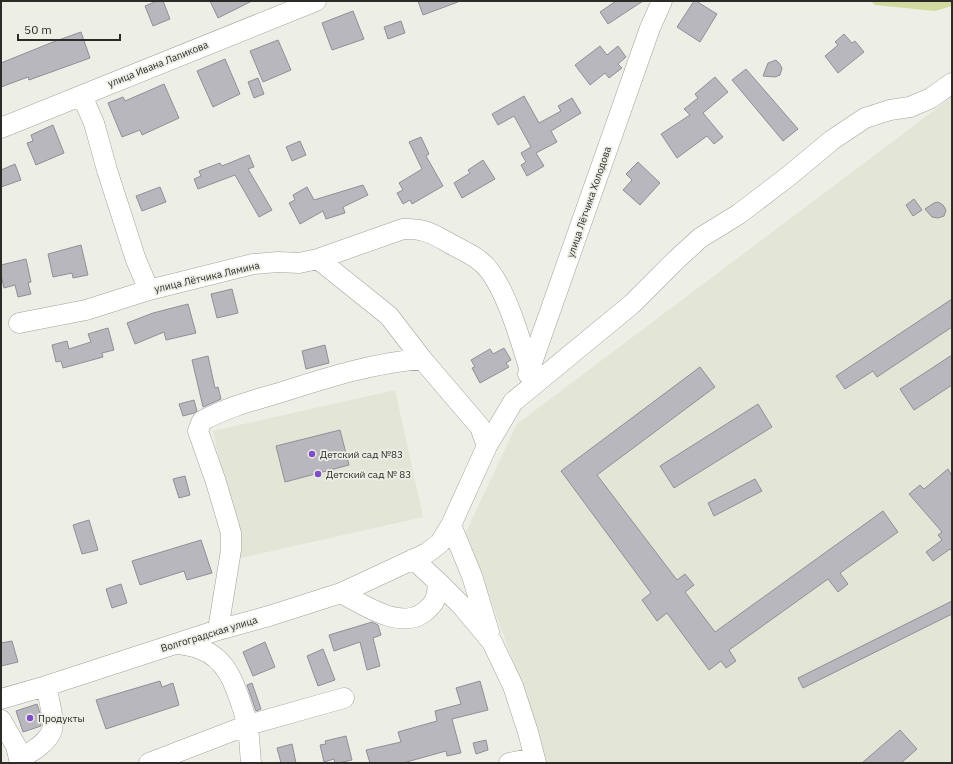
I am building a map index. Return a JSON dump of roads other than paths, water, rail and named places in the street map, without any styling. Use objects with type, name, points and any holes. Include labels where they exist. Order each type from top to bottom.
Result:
[{"type":"street","name":"улица Ивана Лапикова","points":[[1,128],[316,1]]},
{"type":"street","name":"улица Лётчика Холодова","points":[[451,525],[487,446],[530,371],[650,28],[662,1]]},
{"type":"street","points":[[513,402],[632,304],[700,238],[739,214],[790,175],[832,140],[864,118],[890,110],[910,107],[932,98],[952,83]]},
{"type":"street","points":[[82,96],[94,123],[107,170],[136,260],[149,290]]},
{"type":"street","name":"улица Лётчика Лямина","points":[[19,323],[86,310],[149,290],[253,264],[298,262],[318,259],[403,229],[418,229],[433,234],[481,261],[496,280],[518,331],[530,371]]},
{"type":"street","points":[[318,259],[389,316],[422,359],[480,426],[487,446]]},
{"type":"street","points":[[218,630],[231,550],[231,533],[216,482],[198,431],[202,421],[214,414],[335,375],[379,364],[422,359]]},
{"type":"street","points":[[451,525],[472,576],[492,642],[513,686],[528,732],[535,760],[510,763]]},
{"type":"street","name":"Волгоградская улица","points":[[1,699],[46,686],[218,630],[269,616],[341,593],[426,553],[440,542],[451,525]]},
{"type":"street","points":[[413,559],[462,606],[492,642]]},
{"type":"street","points":[[341,593],[390,617],[404,620],[419,616],[431,607],[437,597],[438,582]]},
{"type":"street","points":[[178,644],[200,649],[221,661],[233,680],[248,725],[251,763]]},
{"type":"street","points":[[1,720],[16,746],[20,761],[47,739],[53,730],[52,713],[46,686]]},
{"type":"street","points":[[148,763],[248,725],[344,698]]},
{"type":"place","name":"Детский сад №83","points":[[312,454]]},
{"type":"place","name":"Детский сад № 83","points":[[318,474]]},
{"type":"place","name":"Продукты","points":[[30,718]]}]
